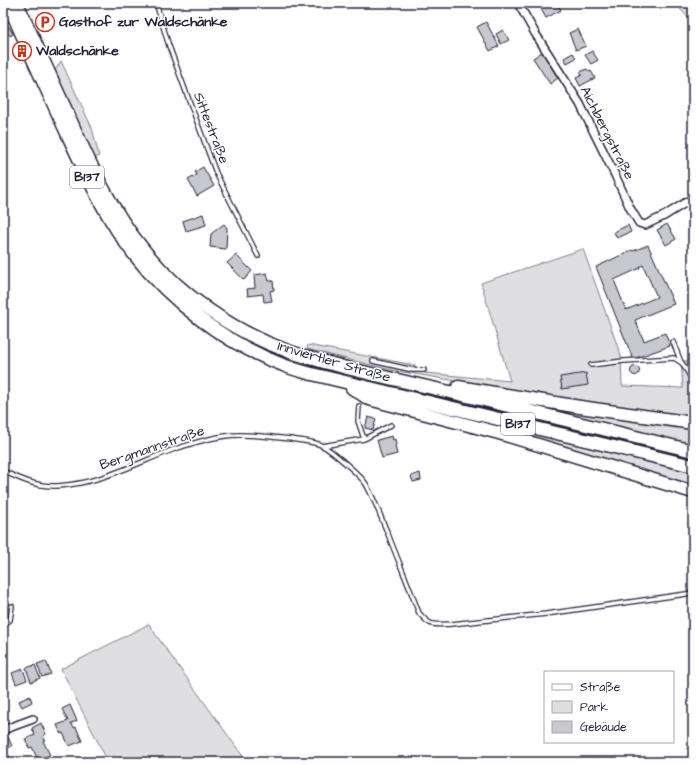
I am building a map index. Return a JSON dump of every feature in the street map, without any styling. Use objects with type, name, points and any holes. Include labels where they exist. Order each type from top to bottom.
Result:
[{"type":"main road","name":"Innviertler Straße","points":[[8,3],[100,204],[134,254],[154,277],[201,319],[234,342],[284,366],[342,382],[693,466]]},
{"type":"main road","name":"Innviertler Straße","points":[[17,3],[90,164],[123,223],[142,248],[171,279],[221,318],[266,342],[288,351],[312,358],[693,451]]},
{"type":"main road","points":[[342,382],[369,399],[499,433],[693,492]]},
{"type":"main road","points":[[421,385],[442,384],[580,407],[693,423]]},
{"type":"street","name":"Aichbergstraße","points":[[518,3],[535,33],[580,104],[630,208],[639,223],[645,225],[664,216],[693,198]]},
{"type":"street","points":[[3,730],[32,719]]},
{"type":"lane","name":"Sittestraße","points":[[156,3],[169,46],[216,173],[258,256]]},
{"type":"lane","points":[[673,342],[682,363],[693,381]]},
{"type":"lane","points":[[591,365],[669,358],[674,358],[682,363]]},
{"type":"lane","points":[[373,361],[413,370],[424,370]]},
{"type":"lane","points":[[359,406],[358,421],[364,439]]},
{"type":"lane","points":[[322,446],[364,439],[391,425]]},
{"type":"lane","name":"Bergmannstraße","points":[[3,470],[19,479],[37,485],[57,486],[85,482],[173,450],[198,442],[224,437],[239,435],[312,442],[322,446],[355,472],[366,484],[378,508],[419,613],[427,623],[437,625],[451,624],[546,614],[693,593]]},
{"type":"lane","points":[[3,626],[10,620],[12,606]]},
{"type":"green space","points":[[675,3],[693,3],[693,26],[690,20]]},
{"type":"green space","points":[[61,61],[92,128],[99,156],[94,158],[54,72]]},
{"type":"green space","points":[[583,249],[621,356],[622,386],[683,388],[681,361],[693,361],[693,424],[391,370],[307,349],[308,345],[414,365],[426,373],[510,381],[481,283]]},
{"type":"green space","points":[[169,282],[200,309],[322,367],[693,456],[693,461],[321,372],[275,357],[235,336],[198,312]]},
{"type":"green space","points":[[475,393],[693,429],[693,445]]},
{"type":"green space","points":[[414,404],[693,472],[693,488],[413,406]]},
{"type":"green space","points":[[149,624],[247,762],[108,762],[61,669]]},
{"type":"building","points":[[552,3],[557,3],[561,10],[546,18],[541,9]]},
{"type":"building","points":[[486,22],[499,46],[490,51],[477,27]]},
{"type":"building","points":[[3,23],[9,27],[13,34],[11,36],[3,30]]},
{"type":"building","points":[[578,29],[586,46],[576,50],[569,33]]},
{"type":"building","points":[[503,30],[509,40],[501,44],[496,34]]},
{"type":"building","points":[[592,51],[598,60],[591,64],[585,55]]},
{"type":"building","points":[[542,52],[558,78],[550,84],[533,58]]},
{"type":"building","points":[[573,53],[576,58],[567,63],[564,58]]},
{"type":"building","points":[[587,69],[589,72],[591,71],[595,78],[580,86],[576,78],[582,75],[580,72]]},
{"type":"building","points":[[203,167],[214,186],[197,196],[188,180],[197,175],[195,172]]},
{"type":"building","points":[[203,214],[206,225],[186,231],[183,221]]},
{"type":"building","points":[[224,224],[227,228],[226,249],[210,247],[211,234]]},
{"type":"building","points":[[667,224],[676,239],[666,245],[657,230]]},
{"type":"building","points":[[628,225],[631,232],[617,238],[614,232]]},
{"type":"building","points":[[648,245],[674,304],[635,320],[644,341],[665,333],[670,346],[633,359],[596,267],[632,250],[633,251]],"holes":[[[643,265],[657,297],[626,310],[614,280],[640,268],[639,267]]]},
{"type":"building","points":[[236,255],[252,271],[244,280],[227,263]]},
{"type":"building","points":[[267,273],[269,281],[273,281],[274,290],[270,291],[272,301],[264,302],[263,294],[248,296],[247,289],[255,288],[254,275]]},
{"type":"building","points":[[635,366],[640,371],[635,376],[630,371]]},
{"type":"building","points":[[586,373],[588,385],[562,389],[560,377]]},
{"type":"building","points":[[368,417],[376,419],[373,430],[365,428]]},
{"type":"building","points":[[392,436],[393,440],[395,439],[397,454],[382,458],[377,440]]},
{"type":"building","points":[[420,473],[421,480],[413,482],[411,476]]},
{"type":"building","points":[[3,592],[5,592],[10,604],[3,607]]},
{"type":"building","points":[[46,661],[51,674],[42,677],[37,664]]},
{"type":"building","points":[[35,665],[40,678],[31,682],[26,668]]},
{"type":"building","points":[[23,669],[27,680],[16,684],[12,673]]},
{"type":"building","points":[[30,696],[32,702],[22,707],[19,701]]},
{"type":"building","points":[[70,705],[77,721],[71,723],[74,728],[76,727],[82,741],[69,746],[63,733],[61,734],[57,725],[68,721],[62,709]]},
{"type":"building","points":[[41,723],[46,734],[43,736],[45,740],[43,741],[50,755],[38,760],[32,747],[29,748],[25,739],[35,735],[32,728]]},
{"type":"building","points":[[8,737],[12,746],[6,749],[3,739]]},
{"type":"building","points":[[7,752],[12,762],[3,762],[3,754]]},
{"type":"place","name":"Gasthof zur Waldschänke","points":[[45,22]]},
{"type":"place","name":"Waldschänke","points":[[22,51]]}]
